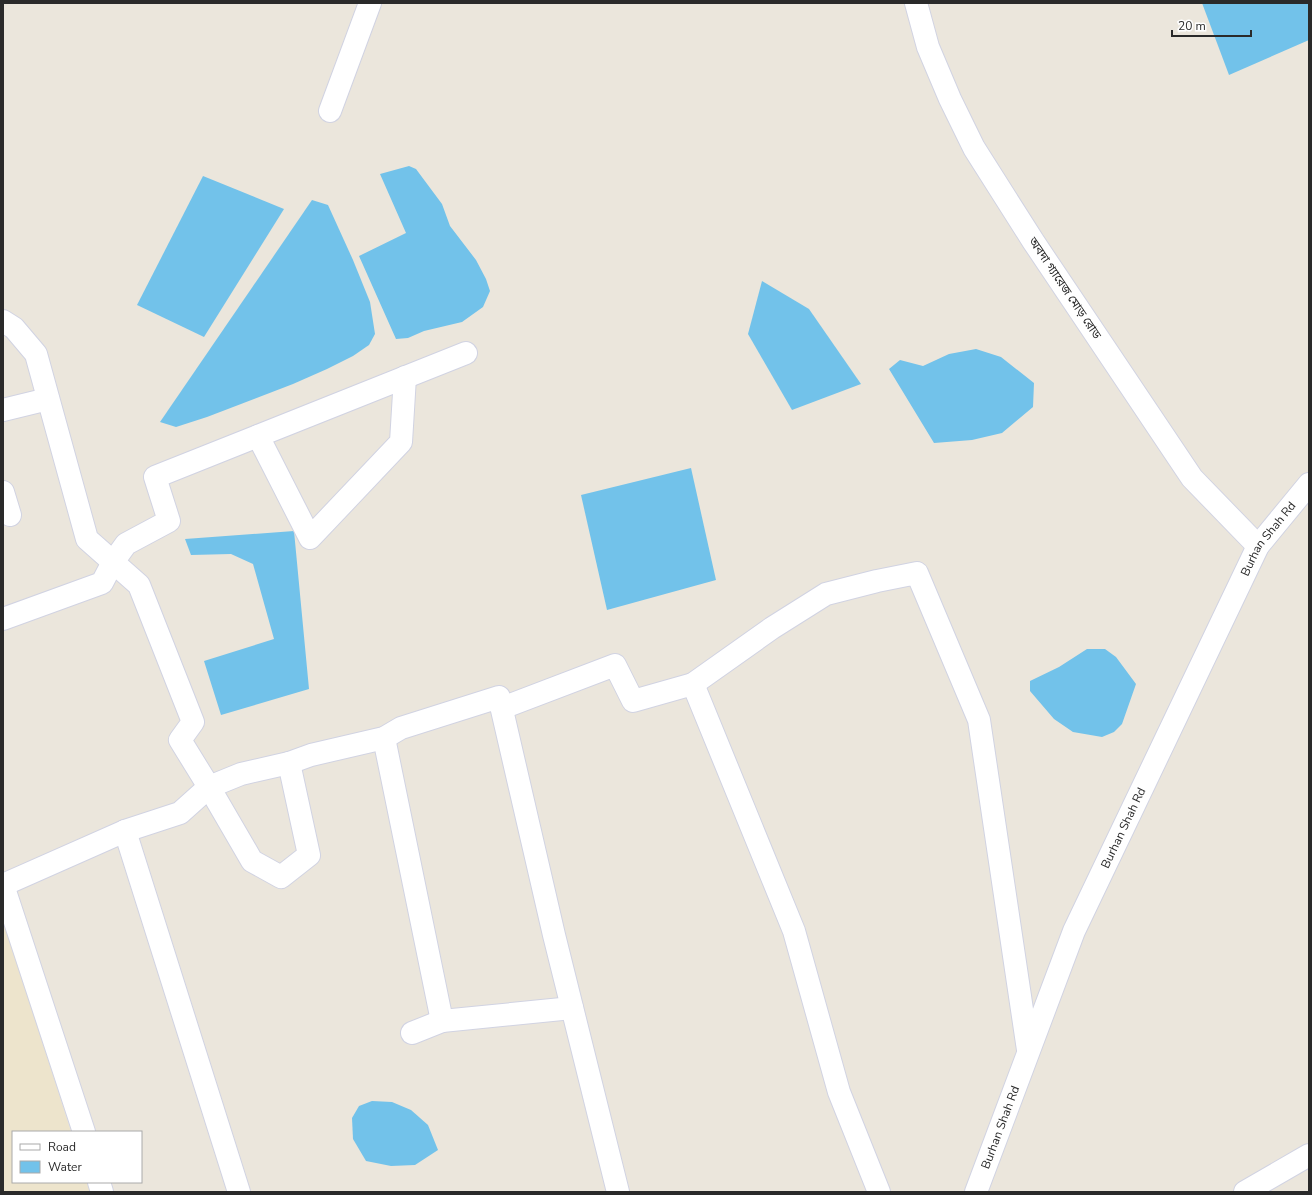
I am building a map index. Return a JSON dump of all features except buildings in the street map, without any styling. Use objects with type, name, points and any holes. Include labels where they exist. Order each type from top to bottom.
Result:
[{"type":"street","points":[[330,111],[370,3]]},
{"type":"street","name":"অবদা গ্যারেজ মোড় রোড","points":[[916,3],[928,47],[974,148],[1033,240],[1192,478],[1258,546]]},
{"type":"street","points":[[3,321],[14,328],[36,354],[87,539],[139,585],[193,722],[180,740],[252,861],[281,878],[309,855],[289,763]]},
{"type":"street","points":[[3,619],[102,583],[113,562],[126,544],[169,521],[155,477],[466,353]]},
{"type":"street","points":[[258,436],[310,538],[401,442],[405,377]]},
{"type":"street","points":[[3,410],[48,399]]},
{"type":"street","name":"Burhan Shah Rd","points":[[976,1192],[1074,931],[1258,546],[1309,484]]},
{"type":"street","points":[[3,492],[10,515]]},
{"type":"street","points":[[502,708],[615,665],[633,701],[693,684],[772,628],[826,594],[917,573],[979,720],[1028,1051]]},
{"type":"street","points":[[693,684],[794,931],[839,1092],[879,1192]]},
{"type":"street","points":[[84,1131],[3,885],[125,831],[180,813],[209,787],[241,774],[289,763],[311,755],[384,738],[401,728],[499,696],[552,928],[618,1192]]},
{"type":"street","points":[[384,738],[442,1021]]},
{"type":"street","points":[[125,831],[239,1192]]},
{"type":"street","points":[[412,1033],[442,1021],[572,1008]]},
{"type":"street","points":[[1245,1192],[1309,1155]]},
{"type":"shaded area","points":[[3,919],[71,1131],[12,1131],[12,1183],[87,1183],[90,1192],[3,1192]]},
{"type":"water","points":[[1202,3],[1309,3],[1309,40],[1229,75]]},
{"type":"water","points":[[409,166],[416,169],[442,204],[450,226],[476,260],[486,279],[490,291],[483,307],[462,322],[424,331],[408,338],[396,339],[359,256],[406,233],[380,174]]},
{"type":"water","points":[[203,176],[284,209],[204,337],[137,305]]},
{"type":"water","points":[[312,200],[328,205],[370,302],[375,334],[369,345],[353,356],[327,369],[293,384],[207,417],[176,427],[160,422]]},
{"type":"water","points":[[762,281],[809,309],[861,384],[792,410],[748,334]]},
{"type":"water","points":[[976,349],[1001,357],[1034,383],[1033,407],[1002,433],[972,440],[934,443],[889,369],[900,360],[923,366],[949,354]]},
{"type":"water","points":[[691,468],[716,580],[607,610],[581,495]]},
{"type":"water","points":[[294,531],[309,689],[221,715],[204,661],[274,639],[253,564],[231,554],[191,555],[185,539]]},
{"type":"water","points":[[1087,649],[1105,649],[1116,657],[1136,684],[1122,724],[1114,732],[1102,737],[1073,732],[1054,719],[1030,691],[1030,681],[1059,667]]},
{"type":"water","points":[[372,1101],[392,1102],[411,1110],[428,1125],[438,1150],[415,1165],[391,1166],[366,1161],[353,1139],[352,1118],[359,1106]]}]
